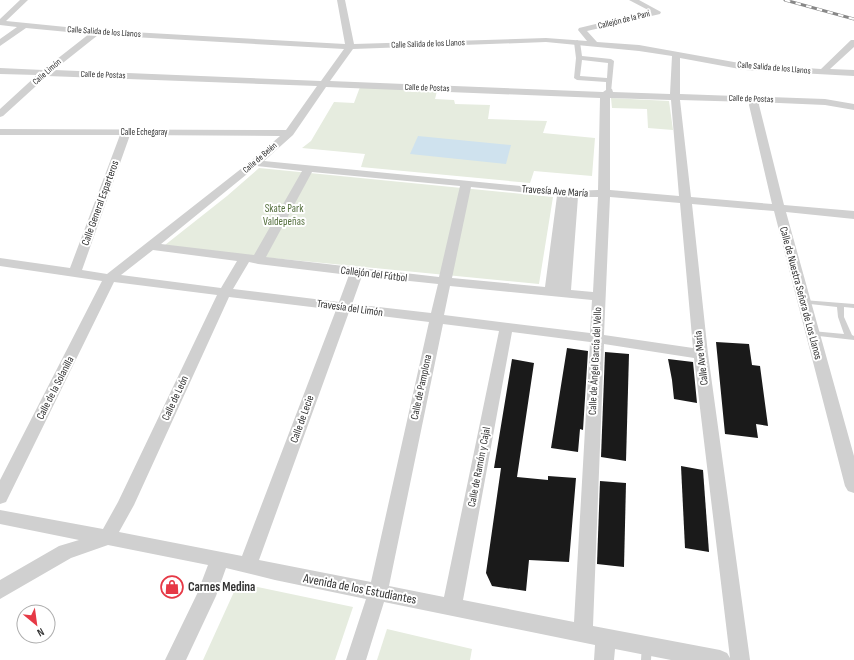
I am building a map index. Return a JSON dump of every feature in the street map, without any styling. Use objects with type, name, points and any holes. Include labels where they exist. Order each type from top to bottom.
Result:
[{"type":"street","points":[[0,23],[24,0]]},
{"type":"street","points":[[341,0],[350,47]]},
{"type":"street","name":"Callejón de la Pani","points":[[594,44],[582,30],[657,12],[633,0]]},
{"type":"street","name":"Calle Salida de los Llanos","points":[[0,23],[96,32],[350,47],[546,40],[639,48],[745,67],[854,73]]},
{"type":"street","points":[[0,42],[23,26]]},
{"type":"street","name":"Calle Limón","points":[[0,114],[45,73],[96,32]]},
{"type":"street","points":[[578,42],[579,58],[577,78],[608,89],[611,61],[579,58]]},
{"type":"street","points":[[826,72],[825,69],[854,42]]},
{"type":"street","name":"Calle de Belén","points":[[110,278],[255,163],[289,133],[350,47]]},
{"type":"street","name":"Calle Ave María","points":[[676,54],[676,96],[684,200],[701,354],[740,660]]},
{"type":"street","name":"Calle de Postas","points":[[0,71],[324,84],[608,89],[676,96],[825,102],[854,107]]},
{"type":"street","name":"Calle de Ángel García del Vello","points":[[583,633],[608,89]]},
{"type":"street","name":"Calle de Nuestra Señora de Los Llanos","points":[[755,99],[754,105],[803,302],[854,486]]},
{"type":"street","name":"Calle Echegaray","points":[[0,132],[289,133]]},
{"type":"street","name":"Calle General Esparteros","points":[[75,273],[126,132]]},
{"type":"street","name":"Travesía Ave María","points":[[255,163],[568,193],[604,193],[854,215]]},
{"type":"street","name":"Calle de León","points":[[107,538],[125,506],[225,292],[251,259],[309,168]]},
{"type":"street","name":"Calle de Pamplona","points":[[356,660],[378,592],[466,183]]},
{"type":"street","points":[[558,294],[568,193]]},
{"type":"street","name":"Callejón del Fútbol","points":[[150,246],[444,282],[599,297]]},
{"type":"street","name":"Travesía del Limón","points":[[0,262],[110,278],[436,320],[596,338],[701,354]]},
{"type":"street","name":"Calle de Lecie","points":[[248,566],[357,272]]},
{"type":"street","name":"Calle de la Solanilla","points":[[0,497],[110,278]]},
{"type":"street","name":"Calle de Ramón y Cajal","points":[[452,607],[506,328]]},
{"type":"street","name":"Avenida de los Estudiantes","points":[[0,517],[220,559],[248,566],[606,637],[647,653],[720,660]]},
{"type":"street","points":[[0,590],[65,552],[107,538]]},
{"type":"street","points":[[175,660],[206,596],[220,559]]},
{"type":"street","points":[[604,660],[606,637]]},
{"type":"lane","points":[[803,302],[854,306]]},
{"type":"lane","points":[[840,305],[841,317],[852,338]]},
{"type":"lane","points":[[812,333],[852,338]]},
{"type":"green space","points":[[360,87],[437,91],[435,99],[454,100],[455,104],[490,105],[488,119],[547,121],[543,133],[595,138],[592,176],[534,171],[530,183],[361,167],[365,154],[302,148],[311,141],[334,102],[354,103]]},
{"type":"green space","points":[[611,98],[669,101],[673,130],[648,128],[647,109],[612,108]]},
{"type":"green space","name":"Skate Park Valdepeñas","points":[[259,168],[553,197],[539,284],[201,251],[165,245],[227,196]]},
{"type":"green space","points":[[238,583],[353,607],[335,660],[203,660]]},
{"type":"green space","points":[[387,629],[472,649],[470,660],[377,660]]},
{"type":"water","points":[[418,136],[511,145],[506,164],[410,154]]},
{"type":"building","points":[[716,342],[749,344],[752,365],[760,366],[768,426],[756,424],[758,438],[725,434]]},
{"type":"building","points":[[567,348],[588,351],[583,430],[580,429],[578,452],[551,448]]},
{"type":"building","points":[[605,352],[629,354],[626,461],[601,457]]},
{"type":"building","points":[[512,359],[534,363],[517,477],[548,480],[548,476],[576,478],[569,562],[529,560],[526,591],[492,586],[486,573],[501,468],[494,468]]},
{"type":"building","points":[[668,359],[693,362],[697,403],[674,399]]},
{"type":"building","points":[[681,466],[703,470],[709,552],[685,548]]},
{"type":"building","points":[[600,481],[626,483],[624,567],[597,564]]},
{"type":"railway","points":[[785,0],[854,19]]},
{"type":"place","name":"Carnes Medina","points":[[172,587]]}]
